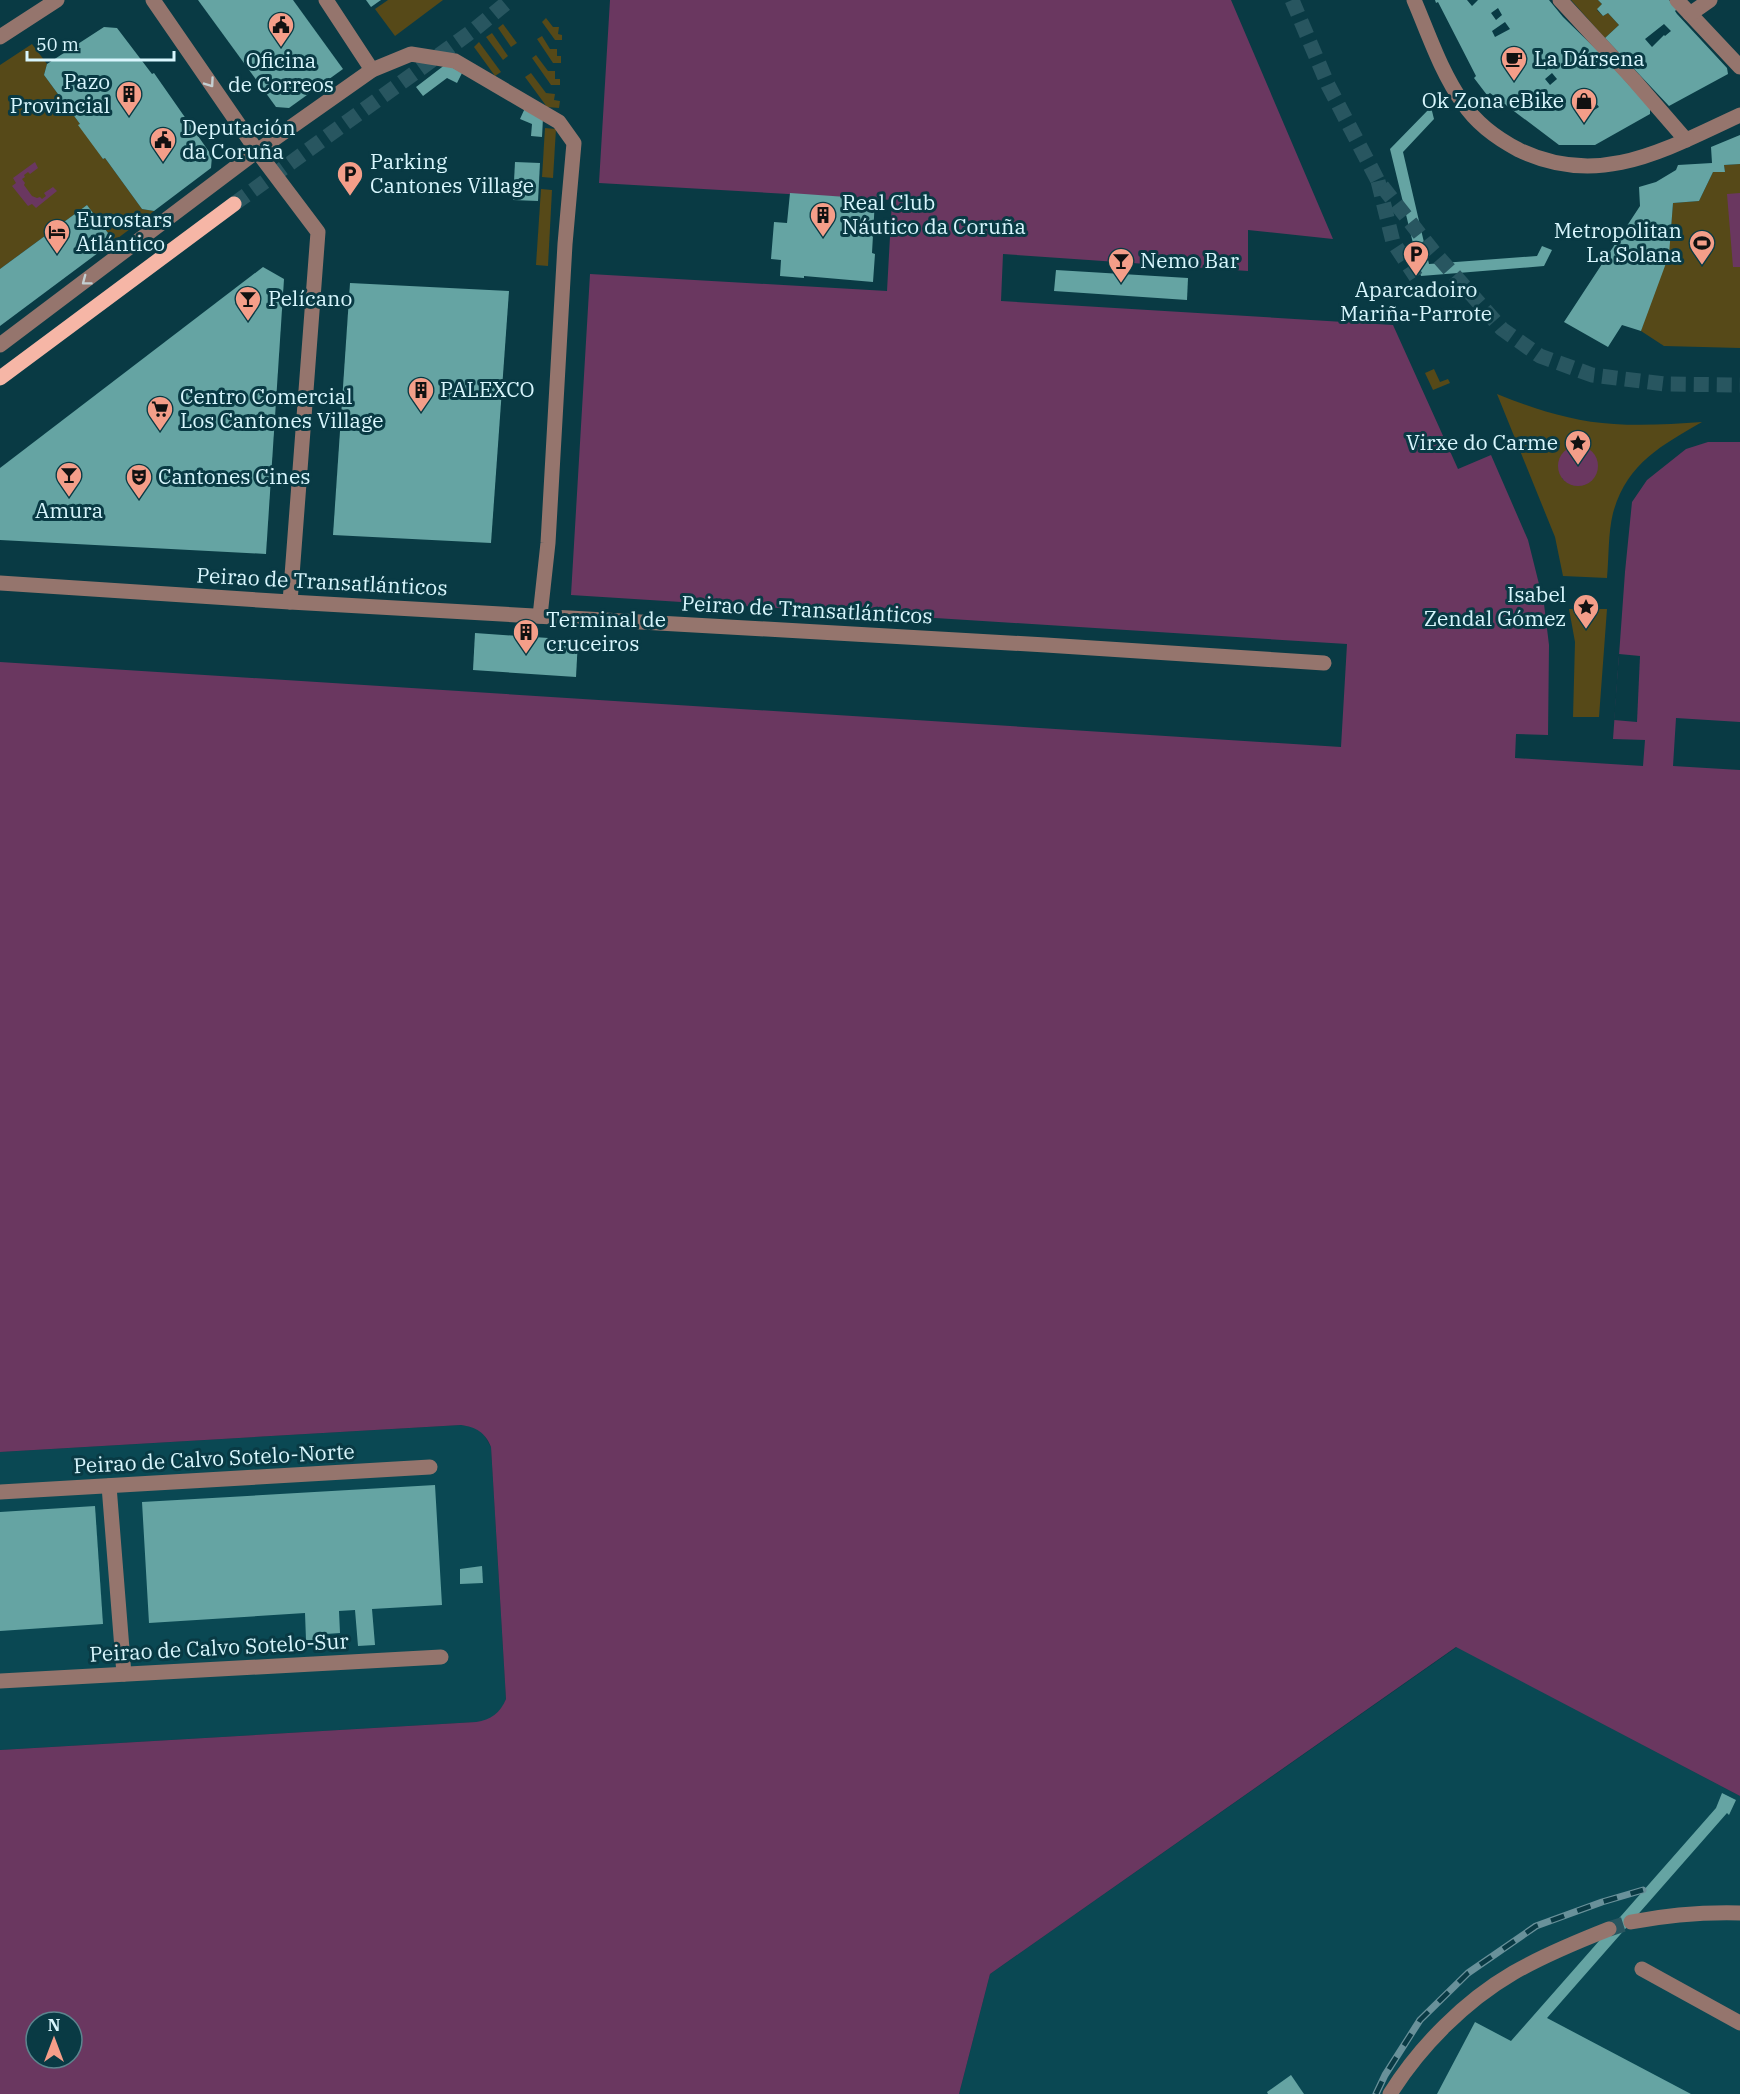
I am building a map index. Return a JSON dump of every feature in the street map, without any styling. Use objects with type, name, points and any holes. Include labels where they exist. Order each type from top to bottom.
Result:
[{"type":"main road","points":[[0,378],[234,204]]},
{"type":"street","points":[[0,37],[57,0]]},
{"type":"street","points":[[153,0],[257,151],[318,232],[290,602]]},
{"type":"street","points":[[326,0],[372,70]]},
{"type":"street","points":[[1414,0],[1443,69],[1464,106],[1494,135],[1530,155],[1550,161],[1598,167],[1642,158],[1740,115]]},
{"type":"street","points":[[1560,0],[1686,140]]},
{"type":"street","points":[[1677,0],[1740,67]]},
{"type":"street","points":[[1690,14],[1710,0]]},
{"type":"street","points":[[0,345],[257,151],[372,70],[411,54],[455,61],[559,122],[574,143],[565,244],[548,543],[540,616]]},
{"type":"street","name":"Peirao de Transatlánticos","points":[[0,583],[1324,663]]},
{"type":"street","name":"Peirao de Calvo Sotelo-Norte","points":[[0,1492],[430,1467]]},
{"type":"street","points":[[109,1486],[124,1674]]},
{"type":"street","name":"Peirao de Calvo Sotelo-Sur","points":[[0,1681],[441,1657]]},
{"type":"street","points":[[1631,1922],[1712,1912],[1740,1913]]},
{"type":"street","points":[[1390,2094],[1436,2035],[1474,2001],[1512,1974],[1556,1950],[1609,1929]]},
{"type":"street","points":[[1642,1969],[1740,2023]]},
{"type":"shaded area","points":[[388,0],[443,0],[395,36],[375,9]]},
{"type":"shaded area","points":[[610,0],[1231,0],[1333,239],[1248,230],[1248,271],[1003,254],[1001,301],[1393,325],[1458,469],[1491,455],[1528,540],[1544,604],[1549,645],[1548,735],[1516,734],[1515,758],[1643,766],[1645,740],[1613,739],[1632,502],[1647,480],[1686,449],[1708,442],[1740,442],[1740,1796],[1456,1647],[990,1974],[959,2094],[0,2094],[0,1750],[476,1722],[494,1715],[506,1699],[491,1447],[483,1434],[476,1429],[461,1425],[0,1452],[0,662],[1341,747],[1347,644],[571,595],[590,274],[887,291],[892,200],[599,183]]},
{"type":"shaded area","points":[[1571,0],[1598,0],[1602,4],[1597,10],[1603,16],[1608,13],[1619,25],[1605,38]]},
{"type":"shaded area","points":[[546,18],[553,27],[559,27],[558,34],[562,35],[562,40],[555,40],[542,22]]},
{"type":"shaded area","points":[[503,24],[517,43],[511,47],[498,28]]},
{"type":"shaded area","points":[[492,33],[508,56],[503,60],[486,37]]},
{"type":"shaded area","points":[[542,36],[550,49],[557,49],[557,56],[561,56],[561,63],[553,63],[537,39]]},
{"type":"shaded area","points":[[479,42],[501,72],[495,76],[474,47]]},
{"type":"shaded area","points":[[32,44],[47,64],[44,75],[103,159],[105,158],[142,209],[154,211],[114,241],[87,205],[0,269],[0,65]]},
{"type":"shaded area","points":[[536,55],[548,71],[555,71],[555,79],[560,79],[560,85],[551,85],[532,58]]},
{"type":"shaded area","points":[[531,73],[546,93],[555,94],[554,100],[560,101],[559,108],[547,107],[525,77]]},
{"type":"shaded area","points":[[545,128],[556,129],[553,178],[542,177]]},
{"type":"shaded area","points":[[35,162],[38,168],[30,174],[28,172],[22,179],[32,196],[42,199],[46,196],[44,193],[53,187],[57,191],[36,208],[32,204],[28,206],[12,186],[16,183],[13,178]]},
{"type":"shaded area","name":"Metropolitan La Solana","points":[[1740,164],[1740,348],[1664,346],[1641,331],[1670,239],[1673,203],[1699,201],[1713,172],[1725,172],[1724,165]]},
{"type":"shaded area","points":[[541,189],[552,190],[548,266],[536,265]]},
{"type":"shaded area","points":[[1740,193],[1740,267],[1733,267],[1727,194]]},
{"type":"shaded area","points":[[1434,369],[1440,382],[1448,379],[1450,383],[1433,390],[1425,373]]},
{"type":"shaded area","points":[[1497,394],[1554,414],[1584,421],[1625,425],[1702,422],[1647,458],[1627,481],[1619,496],[1611,521],[1607,578],[1563,576],[1555,537]],"holes":[[[1574,446],[1587,448],[1586,484],[1570,484],[1562,478]]]},
{"type":"shaded area","points":[[1578,446],[1586,447],[1592,452],[1597,458],[1597,474],[1592,480],[1586,485],[1578,486],[1570,485],[1564,480],[1559,474],[1558,466],[1559,458],[1564,452],[1570,447]]},
{"type":"shaded area","points":[[1569,609],[1607,609],[1599,717],[1573,717],[1575,642]]},
{"type":"shaded area","points":[[461,1425],[474,1427],[483,1433],[491,1447],[506,1699],[495,1716],[486,1721],[476,1722],[0,1750],[0,1452]]},
{"type":"shaded area","points":[[1457,1647],[1740,1796],[1740,2094],[959,2094],[990,1974]]},
{"type":"pier","points":[[1619,654],[1640,656],[1637,722],[1614,720]]},
{"type":"pier","points":[[1676,718],[1740,722],[1740,770],[1673,766]]},
{"type":"building","name":"Oficina de Correos","points":[[198,0],[293,0],[343,69],[289,108],[276,107]]},
{"type":"building","points":[[366,0],[381,0],[371,7]]},
{"type":"building","points":[[1435,0],[1467,0],[1472,6],[1478,0],[1549,0],[1650,108],[1650,114],[1595,145],[1559,145],[1490,93],[1487,95],[1474,78],[1476,76],[1438,2],[1436,3]],"holes":[[[1498,8],[1502,15],[1496,20],[1491,13]],[[1505,22],[1510,29],[1495,37],[1492,31]],[[1541,58],[1549,68],[1546,70],[1538,60]],[[1552,73],[1557,79],[1550,85],[1545,79]],[[1593,99],[1599,107],[1586,115],[1576,113]]]},
{"type":"building","points":[[1598,0],[1669,0],[1677,9],[1675,11],[1677,14],[1727,68],[1728,74],[1669,106],[1605,38],[1619,25],[1608,13],[1603,16],[1597,9],[1602,4]],"holes":[[[1664,24],[1671,31],[1652,47],[1645,39]]]},
{"type":"building","name":"Pazo Provincial","points":[[104,27],[117,28],[152,74],[154,73],[212,156],[211,168],[154,211],[142,209],[78,125],[80,124],[44,75],[47,64]]},
{"type":"building","points":[[446,64],[462,73],[457,83],[447,78],[423,96],[416,87]]},
{"type":"building","points":[[1431,107],[1434,119],[1403,152],[1429,264],[1537,256],[1542,246],[1552,250],[1544,266],[1421,276],[1390,149]]},
{"type":"building","points":[[525,108],[543,118],[542,137],[531,136],[532,124],[520,119]]},
{"type":"building","points":[[1740,135],[1740,164],[1724,165],[1725,172],[1713,172],[1699,201],[1673,203],[1669,255],[1641,331],[1622,325],[1608,347],[1564,322],[1640,206],[1639,187],[1656,182],[1676,170],[1678,165],[1712,163],[1711,147]]},
{"type":"building","points":[[515,162],[540,163],[538,201],[513,200]]},
{"type":"building","name":"Real Club Náutico da Coruña","points":[[790,193],[875,199],[873,282],[780,276],[781,260],[771,259],[774,222],[787,223]]},
{"type":"building","name":"Eurostars Atlántico","points":[[87,205],[114,241],[0,326],[0,269]]},
{"type":"building","name":"Centro Comercial Los Cantones Village","points":[[263,267],[284,279],[266,554],[0,540],[0,468]]},
{"type":"building","points":[[1056,270],[1188,278],[1187,300],[1054,291]]},
{"type":"building","name":"PALEXCO","points":[[350,283],[509,291],[491,543],[333,535]]},
{"type":"building","name":"Terminal de cruceiros","points":[[475,633],[578,640],[576,677],[473,670]]},
{"type":"building","points":[[435,1485],[442,1605],[372,1609],[375,1645],[358,1646],[355,1610],[339,1611],[340,1633],[326,1634],[323,1632],[323,1640],[306,1640],[305,1613],[149,1623],[142,1502]]},
{"type":"building","points":[[95,1506],[103,1624],[0,1631],[0,1512]]},
{"type":"building","points":[[482,1566],[483,1583],[460,1584],[460,1569]]},
{"type":"building","points":[[1722,1793],[1736,1800],[1729,1815],[1727,1813],[1547,2018],[1691,2094],[1437,2094],[1475,2022],[1511,2041],[1716,1808]]},
{"type":"building","points":[[1291,2075],[1304,2094],[1268,2094],[1267,2092]]},
{"type":"tunnel","points":[[234,204],[475,29],[510,0]]},
{"type":"tunnel","points":[[1292,0],[1328,85],[1378,181],[1433,251],[1502,329],[1540,356],[1592,375],[1665,384],[1740,385]]},
{"type":"tunnel","points":[[1378,181],[1393,242],[1416,277]]},
{"type":"tunnel","points":[[1609,1929],[1631,1922]]},
{"type":"railway","points":[[1376,2094],[1385,2075],[1420,2020],[1468,1973],[1536,1926],[1643,1890]]},
{"type":"place","name":"Oficina de Correos","points":[[281,48]]},
{"type":"place","name":"La Dársena","points":[[1514,82]]},
{"type":"place","name":"Pazo Provincial","points":[[129,117]]},
{"type":"place","name":"Ok Zona eBike","points":[[1584,124]]},
{"type":"place","name":"Deputación da Coruña","points":[[163,163]]},
{"type":"place","name":"Parking Cantones Village","points":[[350,197]]},
{"type":"place","name":"Real Club Náutico da Coruña","points":[[823,238]]},
{"type":"place","name":"Eurostars Atlántico","points":[[57,255]]},
{"type":"place","name":"Metropolitan La Solana","points":[[1702,266]]},
{"type":"place","name":"Aparcadoiro Mariña-Parrote","points":[[1416,277]]},
{"type":"place","name":"Nemo Bar","points":[[1121,284]]},
{"type":"place","name":"Pelícano","points":[[248,322]]},
{"type":"place","name":"PALEXCO","points":[[421,413]]},
{"type":"place","name":"Centro Comercial Los Cantones Village","points":[[160,432]]},
{"type":"place","name":"Virxe do Carme","points":[[1578,466]]},
{"type":"place","name":"Amura","points":[[69,498]]},
{"type":"place","name":"Cantones Cines","points":[[139,500]]},
{"type":"place","name":"Isabel Zendal Gómez","points":[[1586,630]]},
{"type":"place","name":"Terminal de cruceiros","points":[[526,655]]}]
